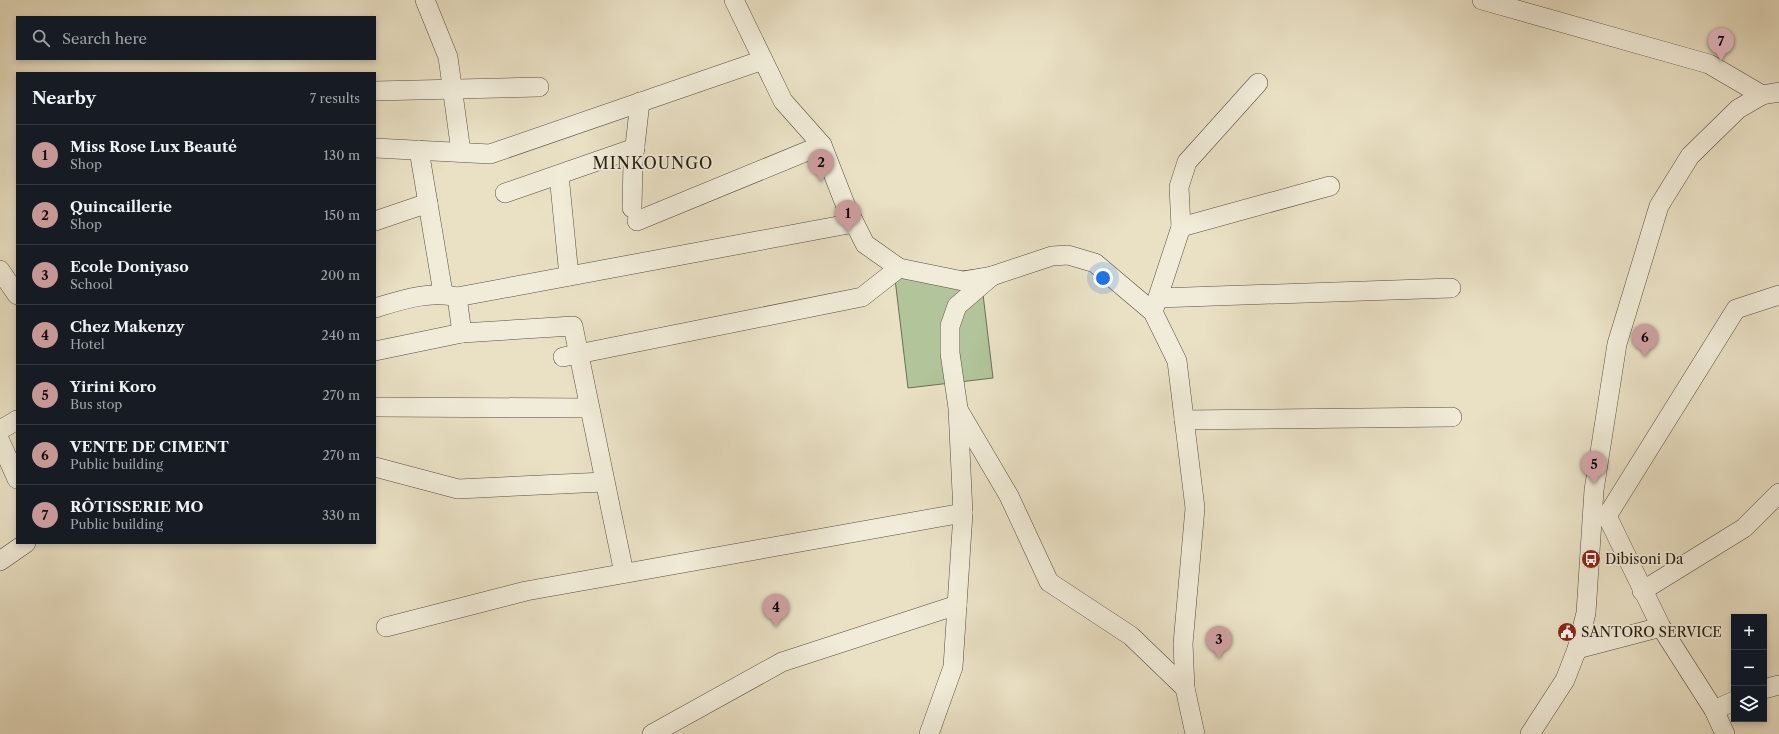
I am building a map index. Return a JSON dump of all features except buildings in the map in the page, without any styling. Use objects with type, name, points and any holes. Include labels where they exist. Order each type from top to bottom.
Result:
[{"type":"street","points":[[425,0],[448,57],[461,152]]},
{"type":"street","points":[[734,0],[783,101],[822,145],[845,204],[865,244],[899,268],[963,281],[992,276],[1052,256],[1068,255],[1095,263],[1156,305],[1177,361],[1195,508],[1183,644],[1185,688],[1195,734]]},
{"type":"street","points":[[1482,0],[1709,64],[1770,93]]},
{"type":"street","points":[[376,148],[490,154],[763,60]]},
{"type":"street","points":[[1156,305],[1181,227],[1179,187],[1187,162],[1258,83]]},
{"type":"street","points":[[376,91],[538,87]]},
{"type":"street","points":[[1530,734],[1565,680],[1577,649],[1586,614],[1594,490],[1618,344],[1660,206],[1690,156],[1738,109],[1770,93]]},
{"type":"street","points":[[640,102],[635,148],[634,215],[822,145]]},
{"type":"street","points":[[506,193],[635,148]]},
{"type":"street","points":[[419,150],[428,203],[450,295],[462,333]]},
{"type":"street","points":[[559,175],[569,276]]},
{"type":"street","points":[[1181,227],[1330,186]]},
{"type":"street","points":[[376,221],[428,203]]},
{"type":"street","points":[[376,308],[398,301],[450,295],[569,276],[854,223]]},
{"type":"street","points":[[571,356],[862,297],[899,268]]},
{"type":"street","points":[[0,270],[16,294]]},
{"type":"street","points":[[930,734],[953,667],[963,513],[958,408],[950,353],[950,326],[957,306],[992,276]]},
{"type":"street","points":[[1156,305],[1451,288]]},
{"type":"street","points":[[1725,734],[1714,710],[1661,626],[1642,591],[1607,516],[1736,309],[1779,295]]},
{"type":"street","points":[[376,351],[462,333],[573,326],[571,356],[590,408],[604,482],[624,573]]},
{"type":"street","points":[[376,407],[590,408]]},
{"type":"street","points":[[958,408],[1009,496],[1049,582],[1131,636],[1185,688]]},
{"type":"street","points":[[1184,420],[1452,417]]},
{"type":"street","points":[[0,430],[16,421]]},
{"type":"street","points":[[0,441],[16,477]]},
{"type":"street","points":[[376,467],[458,489],[604,482]]},
{"type":"street","points":[[1642,591],[1744,528],[1779,493]]},
{"type":"street","points":[[386,627],[526,591],[963,513]]},
{"type":"street","points":[[0,561],[25,544]]},
{"type":"street","points":[[652,734],[782,662],[957,605]]},
{"type":"street","points":[[1577,649],[1661,626]]},
{"type":"street","points":[[1767,688],[1779,685]]},
{"type":"street","points":[[1714,710],[1731,702]]},
{"type":"green space","points":[[980,269],[993,378],[908,388],[895,279]]},
{"type":"place","name":"RÔTISSERIE MO","points":[[1721,61]]},
{"type":"place","name":"Quincaillerie","points":[[821,182]]},
{"type":"place","name":"Miss Rose Lux Beauté","points":[[848,233]]},
{"type":"place","name":"VENTE DE CIMENT","points":[[1645,357]]},
{"type":"place","name":"Yirini Koro","points":[[1594,484]]},
{"type":"place","name":"Dibisoni Da","points":[[1591,559]]},
{"type":"place","name":"Chez Makenzy","points":[[776,627]]},
{"type":"place","name":"SANTORO SERVICE","points":[[1567,632]]},
{"type":"place","name":"Ecole Doniyaso","points":[[1219,659]]},
{"type":"district","name":"MINKOUNGO","points":[[653,163]]}]
